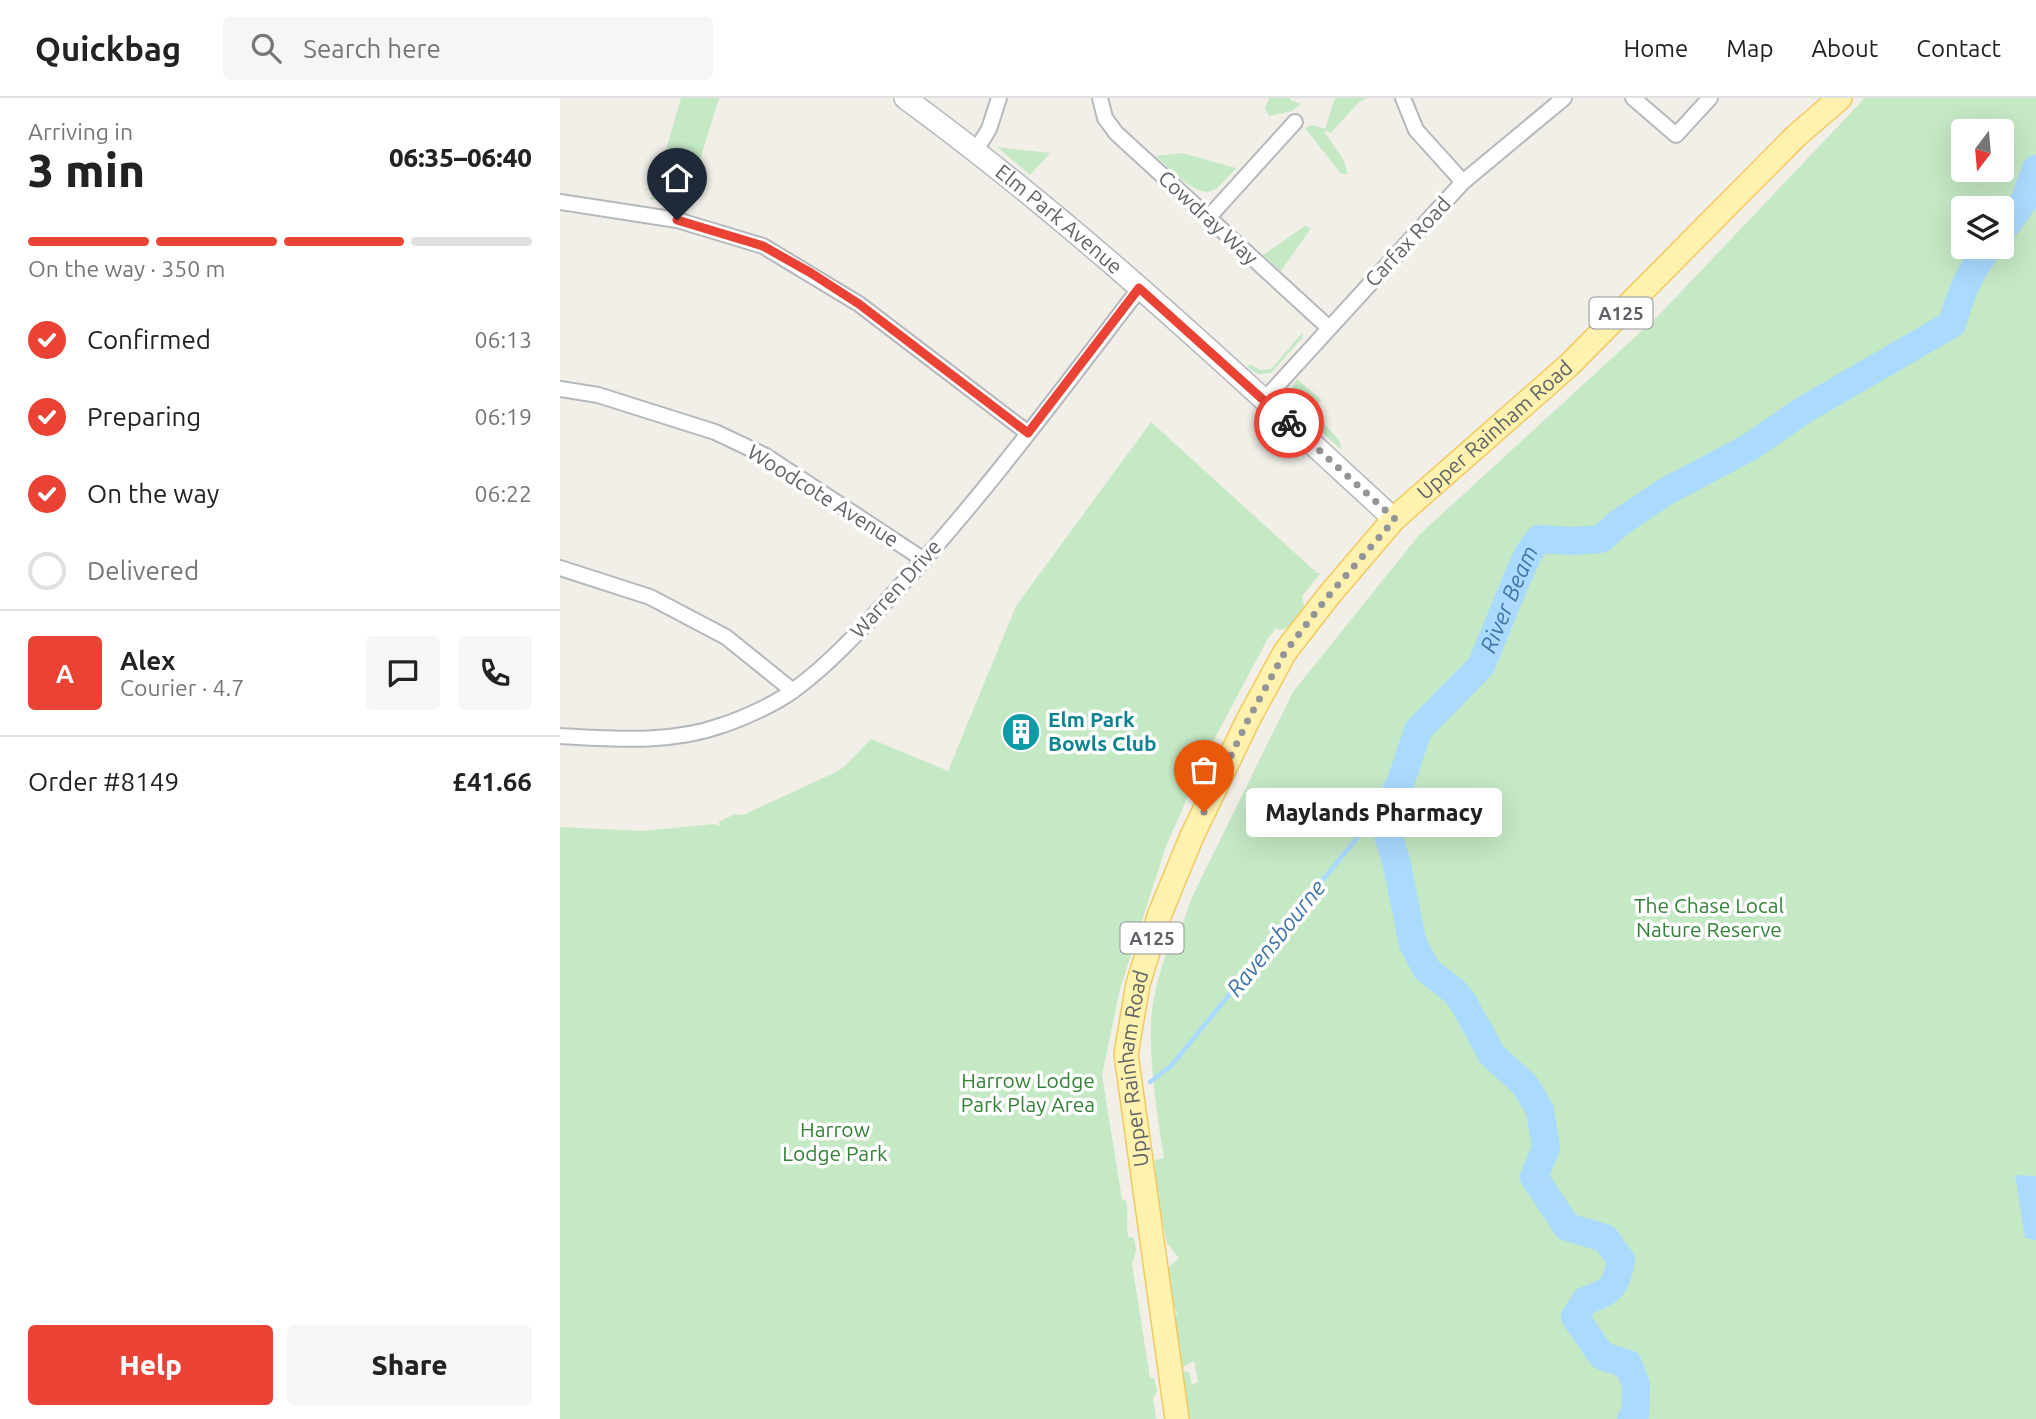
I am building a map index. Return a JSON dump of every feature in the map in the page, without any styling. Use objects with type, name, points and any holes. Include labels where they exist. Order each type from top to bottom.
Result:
[{"type":"main road","name":"Upper Rainham Road","points":[[1177,1419],[1126,1054],[1138,984],[1159,916],[1180,864],[1260,697],[1285,652],[1330,594],[1395,519],[1569,365],[1796,136],[1840,98]]},
{"type":"street","name":"Elm Park Avenue","points":[[905,98],[976,150],[1139,288],[1395,519]]},
{"type":"street","points":[[976,150],[989,129],[999,98]]},
{"type":"street","name":"Cowdray Way","points":[[1100,98],[1105,118],[1116,133],[1329,328]]},
{"type":"street","points":[[1403,98],[1416,130],[1463,182]]},
{"type":"street","name":"Carfax Road","points":[[1264,400],[1463,182],[1564,98]]},
{"type":"street","points":[[1633,98],[1676,135],[1710,98]]},
{"type":"street","points":[[1208,218],[1295,122]]},
{"type":"street","points":[[560,202],[677,220],[763,246],[859,304],[1028,433]]},
{"type":"street","name":"Warren Drive","points":[[560,736],[645,740],[691,735],[724,725],[793,691],[863,627],[924,560],[1028,433],[1139,288]]},
{"type":"street","name":"Woodcote Avenue","points":[[560,389],[598,395],[715,432],[766,456],[924,560]]},
{"type":"street","points":[[560,568],[650,597],[683,614],[726,637],[793,691]]},
{"type":"green space","points":[[681,98],[719,98],[686,205],[649,199],[653,195]]},
{"type":"green space","points":[[1269,98],[1290,98],[1301,104],[1292,111],[1269,116],[1265,109]]},
{"type":"green space","points":[[1335,98],[1367,98],[1359,102],[1331,133],[1325,130],[1343,159],[1348,174],[1341,174],[1305,128],[1312,125],[1325,129]]},
{"type":"green space","name":"The Chase Local Nature Reserve","points":[[1865,98],[2036,98],[2036,1419],[1185,1419],[1182,1371],[1189,1372],[1192,1385],[1198,1382],[1194,1361],[1178,1370],[1173,1325],[1177,1313],[1171,1304],[1165,1270],[1179,1258],[1167,1243],[1156,1187],[1155,1160],[1164,1158],[1154,1091],[1151,1041],[1156,986],[1176,925],[1183,923],[1192,897],[1293,692],[1419,535],[1658,316]]},
{"type":"green space","points":[[997,147],[1050,153],[1030,175]]},
{"type":"green space","points":[[1182,153],[1236,168],[1218,187],[1204,192],[1182,180],[1156,156]]},
{"type":"green space","points":[[1305,226],[1311,228],[1281,271],[1263,255]]},
{"type":"green space","points":[[1303,332],[1302,338],[1271,373],[1258,374],[1247,367],[1250,364],[1260,370],[1271,369]]},
{"type":"green space","points":[[1297,379],[1321,400],[1312,411],[1339,440],[1342,450],[1295,409],[1289,394]]},
{"type":"green space","name":"Harrow Lodge Park","points":[[1151,422],[1317,573],[1321,573],[1302,596],[1304,605],[1292,627],[1279,630],[1276,628],[1267,640],[1209,749],[1166,846],[1120,989],[1102,1075],[1122,1200],[1126,1200],[1127,1205],[1128,1237],[1134,1238],[1136,1251],[1132,1264],[1150,1378],[1154,1378],[1157,1391],[1153,1398],[1156,1419],[560,1419],[560,827],[643,831],[714,824],[718,826],[719,822],[735,814],[743,815],[834,773],[844,767],[871,739],[948,771],[1016,606]]},
{"type":"water","points":[[2015,1175],[2036,1176],[2036,1240],[2025,1238]]},
{"type":"waterway","name":"River Beam","points":[[2014,214],[2025,199],[2036,169]]},
{"type":"waterway","name":"River Beam","points":[[1631,1419],[1635,1415],[1636,1385],[1628,1364],[1602,1356],[1575,1317],[1586,1300],[1611,1287],[1621,1260],[1605,1238],[1567,1227],[1534,1177],[1546,1148],[1540,1110],[1525,1085],[1492,1055],[1463,1002],[1454,991],[1427,970],[1413,944],[1396,861],[1383,819],[1401,781],[1418,730],[1481,666],[1528,554],[1539,539],[1601,539],[1619,523],[1665,492],[1750,447],[1802,411],[1952,324],[1966,284],[1980,259]]},
{"type":"waterway","name":"Ravensbourne","points":[[1150,1082],[1171,1066],[1397,789]]},
{"type":"way so far","points":[[1204,812],[1248,720],[1285,652],[1330,594],[1395,519],[1289,423]]},
{"type":"place","name":"Elm Park Bowls Club","points":[[1021,732]]},
{"type":"place","name":"Maylands Pharmacy","points":[[1204,812]]},
{"type":"route","points":[[677,220],[763,246],[811,273],[859,304],[1028,433],[1139,288],[1289,423]]},
{"type":"park label","name":"Harrow Lodge Park Play Area","points":[[1028,1093]]}]
